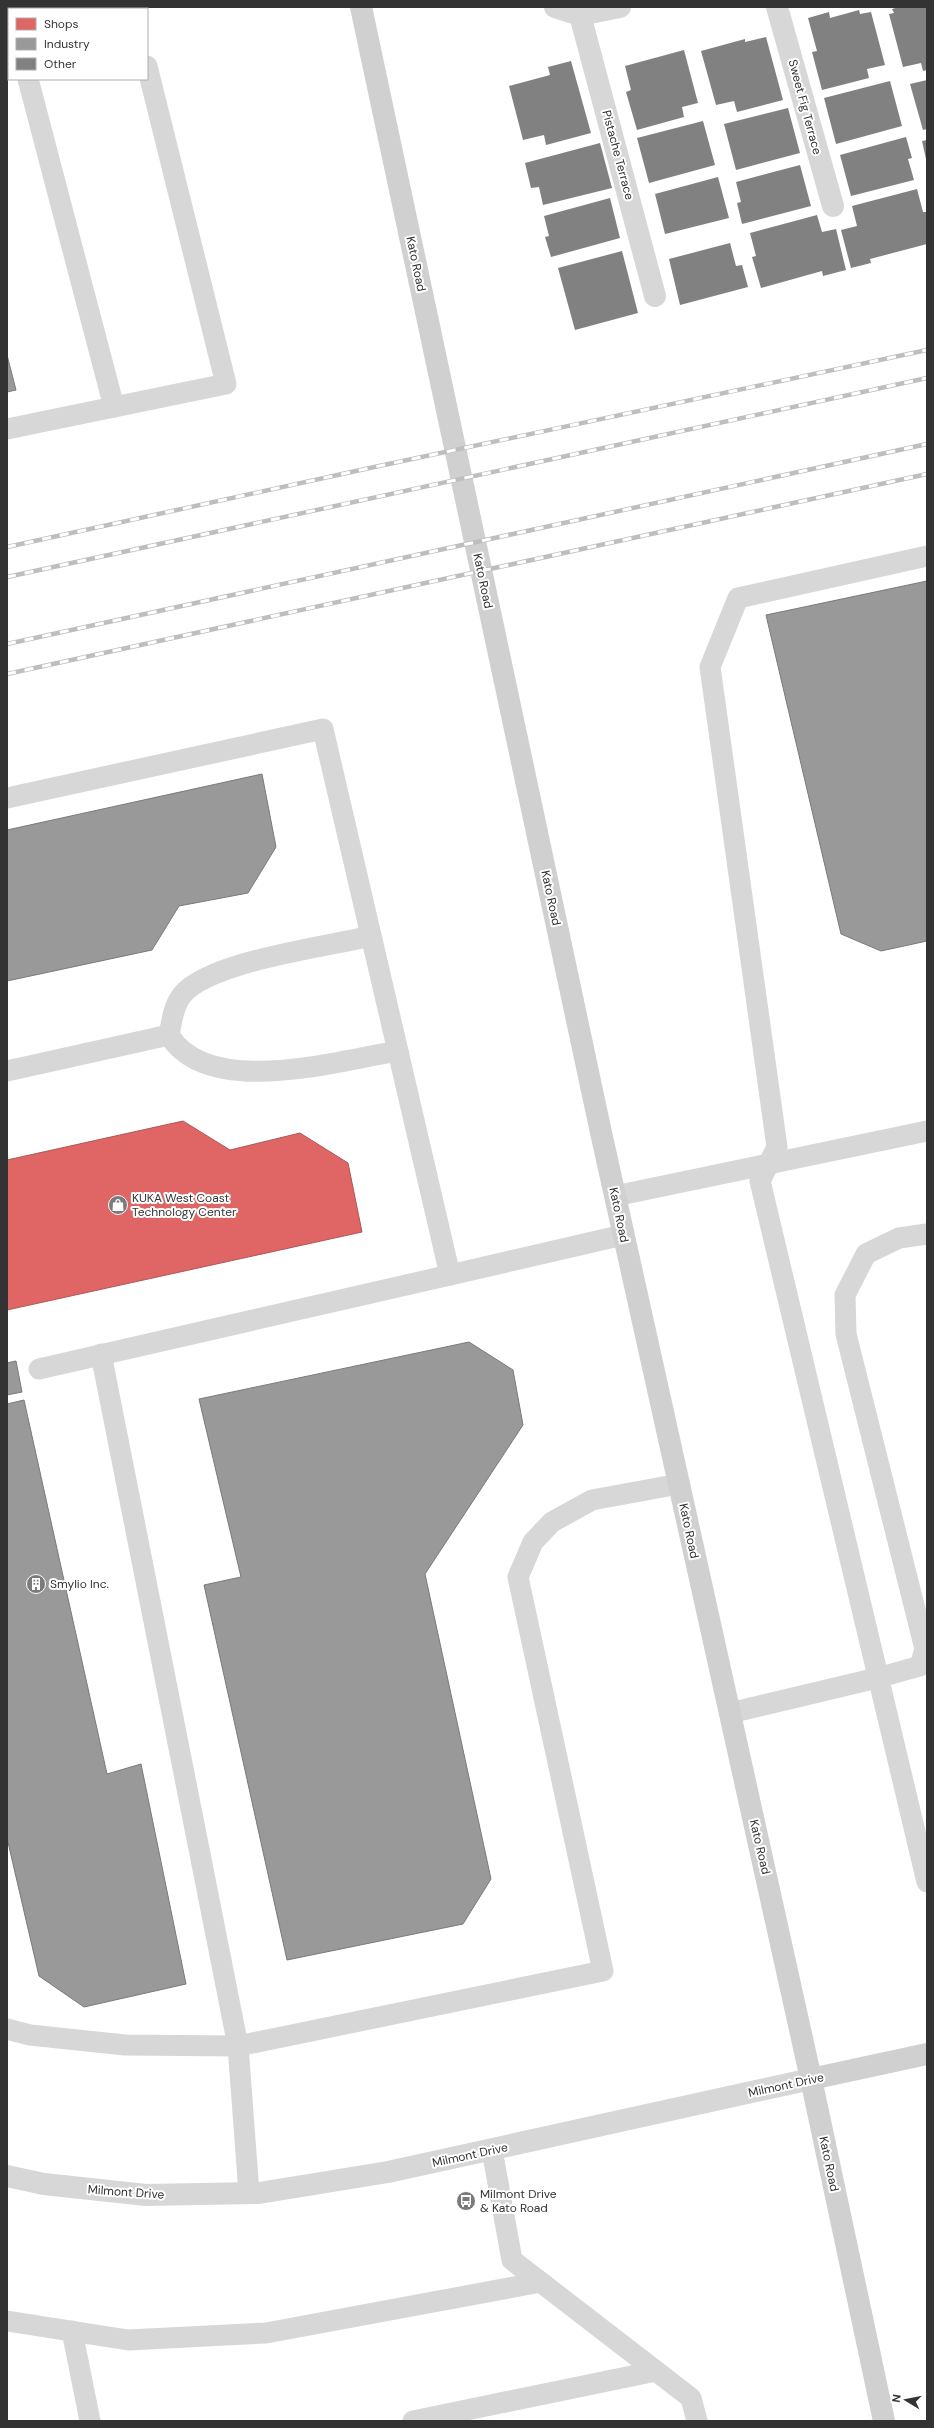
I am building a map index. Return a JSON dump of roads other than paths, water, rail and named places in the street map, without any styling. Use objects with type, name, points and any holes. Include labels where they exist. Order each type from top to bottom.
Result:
[{"type":"street","name":"Kato Road","points":[[361,7],[615,1196],[811,2079],[884,2421]]},
{"type":"street","points":[[555,7],[580,15],[620,7]]},
{"type":"street","name":"Sweet Fig Terrace","points":[[778,7],[833,206]]},
{"type":"street","name":"Pistache Terrace","points":[[580,15],[655,296]]},
{"type":"street","name":"Milmont Drive","points":[[7,2176],[44,2184],[146,2195],[249,2193],[388,2172],[927,2054]]},
{"type":"lane","points":[[7,429],[226,384],[148,70]]},
{"type":"lane","points":[[28,80],[114,407]]},
{"type":"lane","points":[[927,556],[738,598],[710,667],[777,1147],[760,1181],[877,1678],[927,1882]]},
{"type":"lane","points":[[7,798],[323,729],[450,1275]]},
{"type":"lane","points":[[371,936],[232,967],[206,977],[183,995],[174,1011],[169,1035],[177,1047],[190,1058],[210,1067],[247,1073],[292,1069],[398,1051]]},
{"type":"lane","points":[[7,1071],[169,1035]]},
{"type":"lane","points":[[615,1196],[927,1131]]},
{"type":"lane","points":[[730,1712],[877,1678],[920,1666],[925,1649],[846,1334],[845,1295],[866,1254],[899,1238],[927,1234]]},
{"type":"lane","points":[[39,1369],[624,1235]]},
{"type":"lane","points":[[101,1354],[238,2046],[249,2193]]},
{"type":"lane","points":[[7,2029],[30,2035],[125,2045],[238,2046],[604,1971],[518,1577],[533,1542],[552,1522],[592,1500],[679,1484]]},
{"type":"lane","points":[[492,2150],[512,2260],[692,2398],[697,2421]]},
{"type":"lane","points":[[7,2321],[128,2340],[266,2333],[540,2282]]},
{"type":"lane","points":[[72,2331],[90,2421]]},
{"type":"lane","points":[[413,2421],[656,2370]]},
{"type":"railway","points":[[7,547],[365,469],[927,350]]},
{"type":"railway","points":[[7,577],[927,378]]},
{"type":"railway","points":[[7,644],[927,444]]},
{"type":"railway","points":[[7,674],[927,474]]},
{"type":"place","name":"KUKA West Coast Technology Center","points":[[118,1205]]},
{"type":"place","name":"Smylio Inc.","points":[[36,1584]]},
{"type":"place","name":"Milmont Drive & Kato Road","points":[[466,2201]]}]
